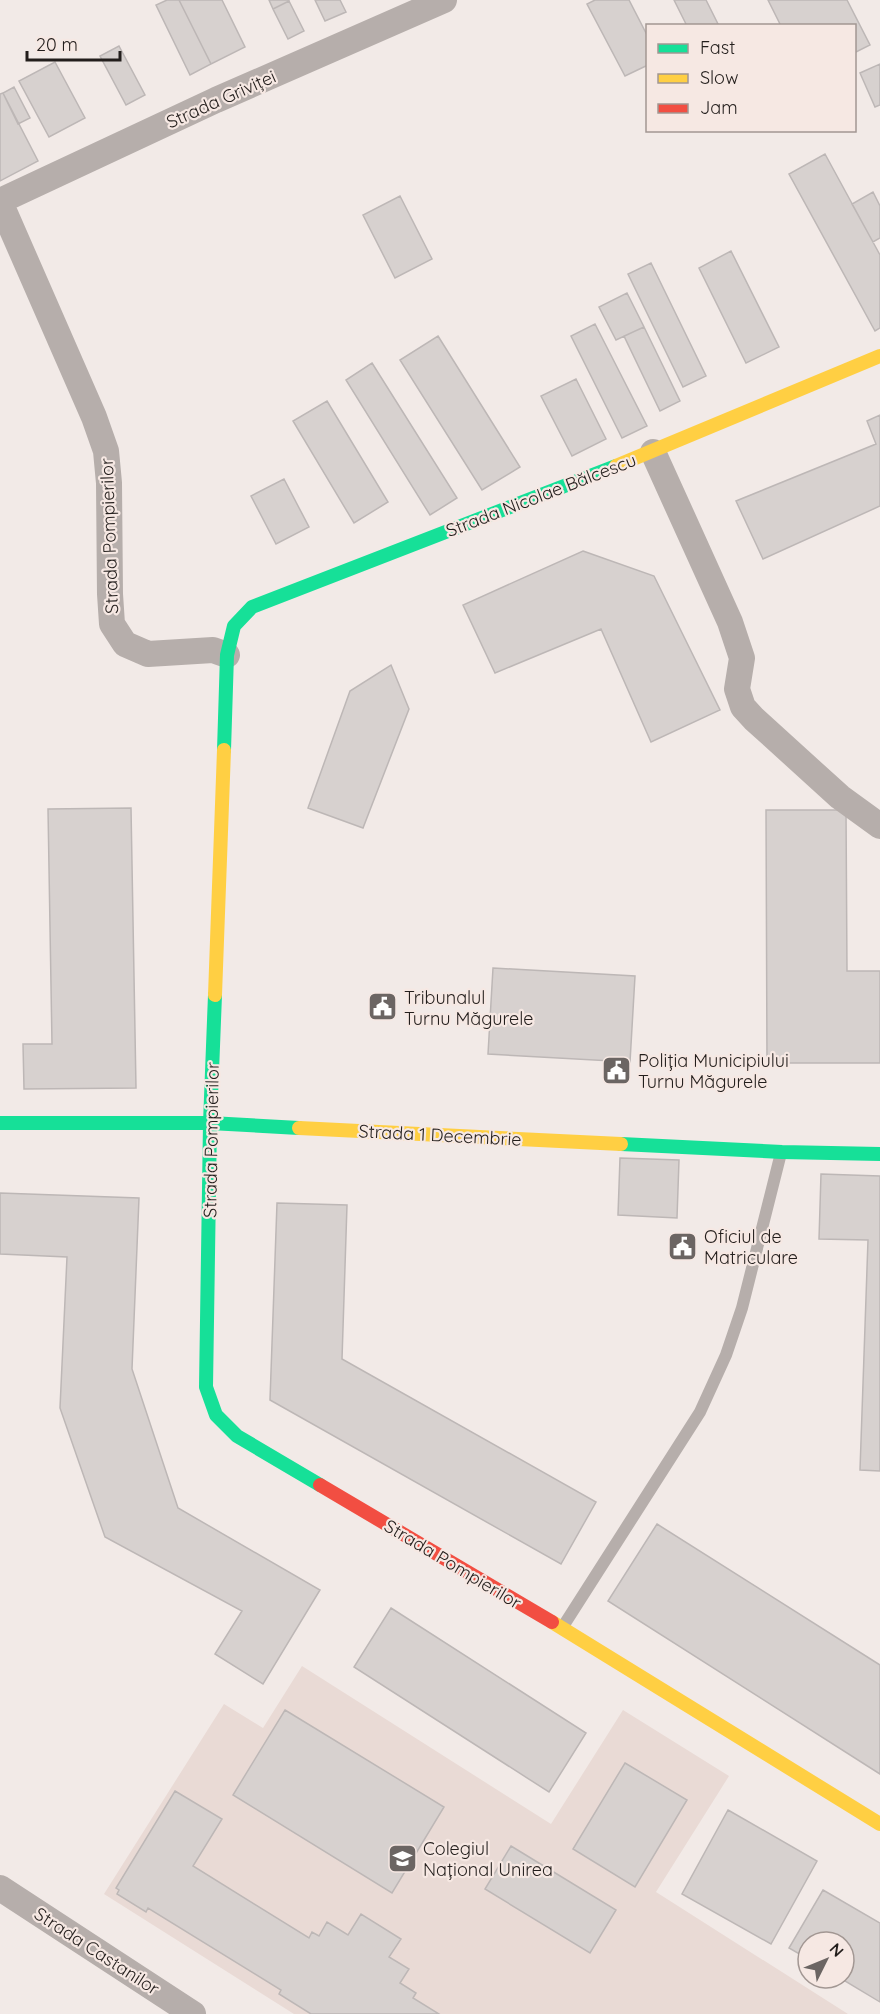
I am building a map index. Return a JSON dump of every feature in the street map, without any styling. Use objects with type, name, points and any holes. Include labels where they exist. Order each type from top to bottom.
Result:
[{"type":"street","name":"Strada Griviței","points":[[0,202],[216,100],[444,0]]},
{"type":"street","name":"Strada Pompierilor","points":[[0,202],[94,417],[106,451],[110,483],[112,624],[125,644],[148,654],[213,650],[227,655],[210,1123],[206,1387],[216,1415],[237,1436],[562,1628],[880,1824]]},
{"type":"street","name":"Strada Nicolae Bălcescu","points":[[227,655],[234,626],[252,607],[653,452],[880,356]]},
{"type":"street","points":[[653,452],[730,622],[742,658],[737,689],[743,706],[754,719],[840,797],[880,826]]},
{"type":"street","name":"Strada 1 Decembrie","points":[[0,1123],[210,1123],[782,1152],[880,1154]]},
{"type":"street","name":"Strada Castanilor","points":[[0,1888],[194,2014]]},
{"type":"lane","points":[[562,1628],[700,1412],[726,1355],[742,1308],[782,1152]]},
{"type":"shaded area","name":"Colegiul Național Unirea","points":[[302,1666],[551,1824],[623,1710],[729,1776],[656,1892],[796,1981],[796,1990],[810,1990],[848,2014],[294,2014],[104,1894],[224,1704],[263,1728]]},
{"type":"building","points":[[167,0],[179,0],[211,64],[190,75],[156,5]]},
{"type":"building","points":[[179,0],[222,0],[245,47],[211,64]]},
{"type":"building","points":[[269,0],[289,0],[289,1],[273,9]]},
{"type":"building","points":[[315,0],[340,0],[346,12],[325,21]]},
{"type":"building","points":[[595,0],[629,0],[646,33],[646,66],[625,76],[587,4]]},
{"type":"building","points":[[674,0],[706,0],[718,24],[686,24]]},
{"type":"building","points":[[768,0],[847,0],[870,45],[856,52],[856,24],[780,24]]},
{"type":"building","points":[[289,1],[304,31],[288,39],[273,9]]},
{"type":"building","points":[[119,46],[145,95],[126,105],[100,56]]},
{"type":"building","points":[[55,62],[85,118],[49,137],[19,81]]},
{"type":"building","points":[[880,64],[880,105],[875,107],[860,73]]},
{"type":"building","points":[[14,87],[30,118],[18,124],[3,93]]},
{"type":"building","points":[[3,93],[38,161],[0,181],[0,94]]},
{"type":"building","points":[[825,154],[880,255],[880,328],[875,331],[789,174]]},
{"type":"building","points":[[873,192],[880,206],[880,238],[873,242],[852,204]]},
{"type":"building","points":[[400,196],[432,259],[395,278],[363,215]]},
{"type":"building","points":[[731,251],[779,347],[746,363],[699,268]]},
{"type":"building","points":[[651,263],[706,376],[683,387],[628,274]]},
{"type":"building","points":[[627,293],[644,327],[616,340],[599,307]]},
{"type":"building","points":[[595,324],[647,426],[622,438],[571,336]]},
{"type":"building","points":[[644,327],[680,401],[660,411],[624,336]]},
{"type":"building","points":[[438,336],[520,467],[482,490],[400,360]]},
{"type":"building","points":[[372,363],[457,498],[430,515],[346,380]]},
{"type":"building","points":[[576,379],[606,439],[572,456],[541,396]]},
{"type":"building","points":[[327,401],[388,502],[354,523],[293,421]]},
{"type":"building","points":[[880,415],[880,506],[763,559],[736,501],[876,444],[867,421]]},
{"type":"building","points":[[284,479],[309,527],[276,544],[251,496]]},
{"type":"building","points":[[583,551],[654,576],[720,710],[651,742],[601,629],[495,673],[463,605]]},
{"type":"building","points":[[391,665],[409,709],[363,828],[308,808],[350,691]]},
{"type":"building","points":[[131,808],[136,1088],[24,1089],[23,1044],[52,1044],[48,809]]},
{"type":"building","points":[[766,810],[846,810],[847,971],[880,971],[880,1063],[767,1063]]},
{"type":"building","points":[[493,968],[635,976],[630,1062],[488,1054]]},
{"type":"building","points":[[620,1158],[679,1160],[677,1218],[618,1215]]},
{"type":"building","points":[[821,1174],[880,1176],[880,1471],[860,1470],[868,1240],[819,1239]]},
{"type":"building","points":[[0,1193],[139,1198],[132,1369],[178,1508],[320,1590],[263,1684],[215,1654],[242,1611],[105,1537],[60,1408],[67,1257],[0,1254]]},
{"type":"building","points":[[277,1203],[347,1205],[342,1359],[596,1502],[561,1564],[270,1400]]},
{"type":"building","points":[[657,1524],[880,1665],[880,1774],[608,1601]]},
{"type":"building","points":[[391,1608],[586,1733],[549,1792],[354,1667]]},
{"type":"building","points":[[285,1710],[444,1807],[392,1893],[233,1795]]},
{"type":"building","points":[[625,1763],[687,1800],[635,1887],[573,1849]]},
{"type":"building","points":[[175,1791],[222,1819],[193,1866],[309,1938],[312,1932],[319,1936],[327,1922],[348,1935],[361,1914],[401,1939],[389,1957],[409,1969],[400,1983],[416,1993],[413,1998],[439,2014],[311,2014],[279,1994],[281,1990],[148,1908],[146,1912],[117,1894],[119,1890],[116,1888]]},
{"type":"building","points":[[728,1810],[817,1861],[771,1944],[682,1894]]},
{"type":"building","points":[[511,1846],[616,1910],[590,1953],[485,1889]]},
{"type":"building","points":[[823,1890],[880,1923],[880,2002],[856,1988],[856,1930],[800,1930]]},
{"type":"building","points":[[796,1936],[796,1952],[789,1948]]},
{"type":"traffic: fast","points":[[224,750],[227,655],[234,626],[252,607],[616,466]]},
{"type":"traffic: fast","points":[[215,995],[210,1123],[206,1387],[216,1415],[237,1436],[320,1485]]},
{"type":"traffic: fast","points":[[0,1123],[210,1123],[299,1128]]},
{"type":"traffic: fast","points":[[621,1144],[880,1154]]},
{"type":"traffic: slow","points":[[616,466],[880,356]]},
{"type":"traffic: slow","points":[[215,995],[224,750]]},
{"type":"traffic: slow","points":[[299,1128],[621,1144]]},
{"type":"traffic: slow","points":[[552,1622],[880,1824]]},
{"type":"traffic: jam","points":[[320,1485],[552,1622]]},
{"type":"place","name":"Tribunalul Turnu Măgurele","points":[[383,1007]]},
{"type":"place","name":"Poliția Municipiului Turnu Măgurele","points":[[617,1070]]},
{"type":"place","name":"Oficiul de Matriculare","points":[[683,1246]]},
{"type":"place","name":"Colegiul Național Unirea","points":[[402,1858]]}]
